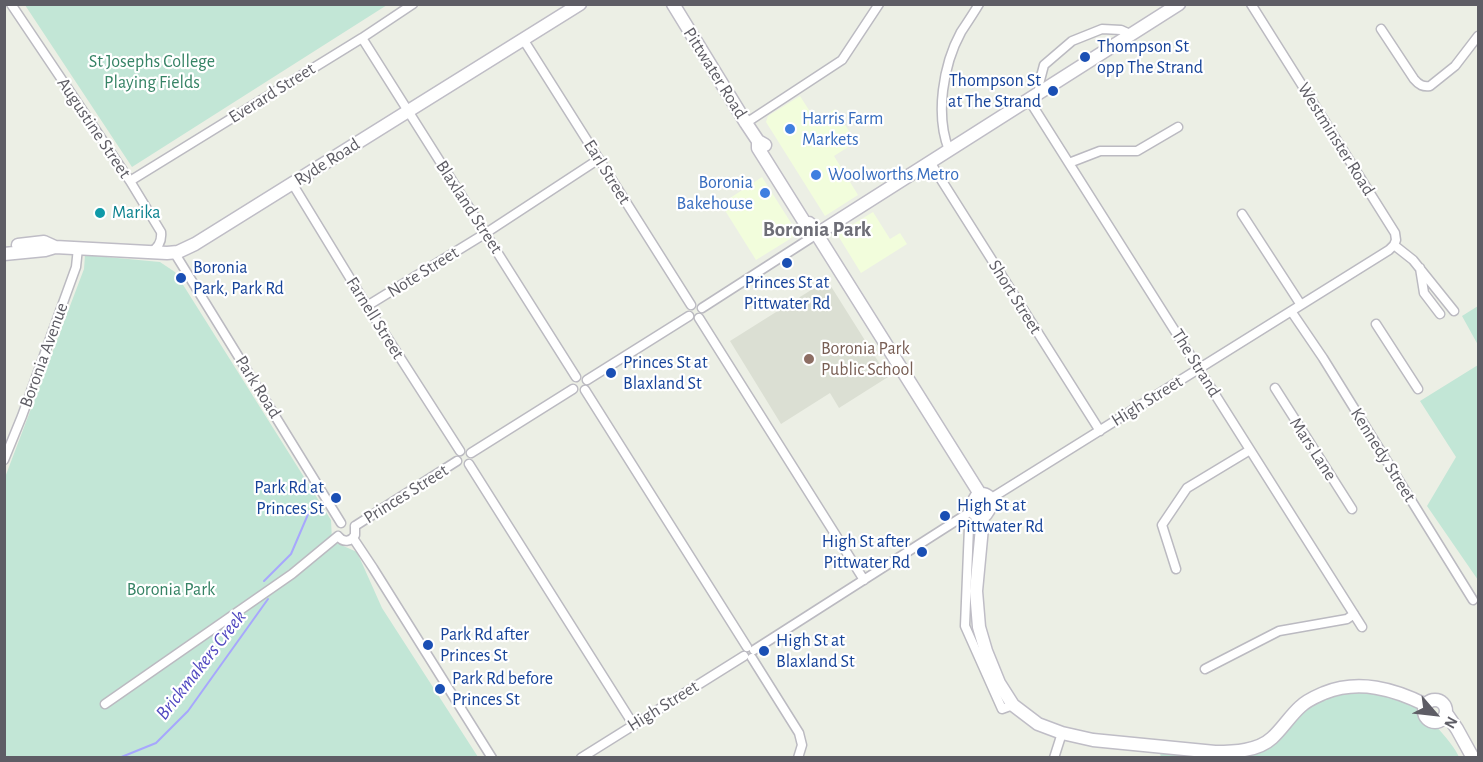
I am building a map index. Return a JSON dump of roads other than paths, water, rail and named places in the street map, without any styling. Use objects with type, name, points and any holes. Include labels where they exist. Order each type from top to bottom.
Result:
[{"type":"main road","name":"Ryde Road","points":[[4,254],[55,247],[174,252],[195,244],[580,4]]},
{"type":"main road","name":"Pittwater Road","points":[[673,4],[758,141],[758,148],[806,223],[809,223],[817,234],[985,497]]},
{"type":"main road","points":[[817,234],[1179,4]]},
{"type":"main road","name":"Ryde Road","points":[[4,246],[44,242],[55,247]]},
{"type":"main road","points":[[985,497],[988,512],[978,513],[977,614],[982,639],[999,683],[1013,705],[1038,724],[1062,733],[1093,740],[1229,752],[1249,749],[1267,742],[1300,707],[1314,697],[1341,688],[1363,686],[1384,689],[1426,705]]},
{"type":"main road","points":[[1442,718],[1431,722],[1426,718],[1424,711],[1426,705],[1434,700],[1441,701],[1445,706],[1442,718],[1447,728],[1456,736],[1468,758]]},
{"type":"main road","points":[[1442,718],[1462,737],[1473,758]]},
{"type":"street","name":"Augustine Street","points":[[12,4],[130,181],[161,232],[159,245],[151,252]]},
{"type":"street","name":"Everard Street","points":[[130,181],[413,4]]},
{"type":"street","points":[[746,123],[842,60],[879,4]]},
{"type":"street","points":[[949,150],[943,133],[942,120],[944,84],[957,43],[979,4]]},
{"type":"street","name":"Westminster Road","points":[[1251,4],[1395,233],[1394,245]]},
{"type":"street","points":[[1035,96],[1044,65],[1072,41],[1102,29],[1121,30],[1132,35]]},
{"type":"street","points":[[1381,29],[1414,79],[1425,87],[1430,86],[1455,66],[1479,36]]},
{"type":"street","name":"Blaxland Street","points":[[362,38],[576,377]]},
{"type":"street","name":"Earl Street","points":[[523,39],[691,305]]},
{"type":"street","name":"The Strand","points":[[1035,96],[1070,163],[1362,627]]},
{"type":"street","points":[[1070,163],[1100,152],[1137,151],[1178,127]]},
{"type":"street","name":"Note Street","points":[[367,306],[486,233],[599,159]]},
{"type":"street","name":"Short Street","points":[[930,162],[1100,431]]},
{"type":"street","name":"Farnell Street","points":[[292,183],[460,451]]},
{"type":"street","points":[[1242,214],[1300,305]]},
{"type":"street","points":[[702,308],[817,234]]},
{"type":"street","points":[[1394,245],[1420,268],[1454,311]]},
{"type":"street","name":"High Street","points":[[985,497],[1100,431],[1394,245]]},
{"type":"street","name":"Boronia Avenue","points":[[4,460],[76,267],[78,248]]},
{"type":"street","name":"Park Road","points":[[174,252],[341,523]]},
{"type":"street","points":[[1420,268],[1424,293],[1440,314]]},
{"type":"street","points":[[699,318],[693,319],[687,311],[691,305],[696,304],[702,308]]},
{"type":"street","points":[[699,318],[702,308]]},
{"type":"street","name":"Kennedy Street","points":[[1291,311],[1323,358],[1473,600]]},
{"type":"street","points":[[587,381],[689,316]]},
{"type":"street","points":[[699,318],[864,580]]},
{"type":"street","points":[[1376,324],[1418,389]]},
{"type":"street","points":[[582,376],[587,381],[588,387],[585,390],[579,392],[573,389],[572,382],[576,377],[582,376]]},
{"type":"street","name":"Mars Lane","points":[[1275,388],[1352,509]]},
{"type":"street","points":[[471,453],[573,389]]},
{"type":"street","points":[[585,390],[799,733],[802,744],[798,758]]},
{"type":"street","points":[[466,449],[471,453],[472,460],[469,464],[461,465],[457,461],[456,456],[460,451],[466,449]]},
{"type":"street","points":[[1176,569],[1162,525],[1187,488],[1250,450]]},
{"type":"street","name":"Princes Street","points":[[355,526],[457,461]]},
{"type":"street","points":[[469,464],[633,724]]},
{"type":"street","name":"High Street","points":[[581,758],[962,517],[978,513]]},
{"type":"street","points":[[962,517],[969,527],[965,626],[1002,709],[1013,705]]},
{"type":"street","points":[[347,521],[355,526],[356,532],[353,538],[346,541],[338,536],[337,527],[341,523],[347,521]]},
{"type":"street","points":[[105,704],[292,574],[338,536]]},
{"type":"street","points":[[353,538],[492,758]]},
{"type":"street","points":[[1205,669],[1279,631],[1347,619],[1354,614]]},
{"type":"street","points":[[1054,758],[1062,733]]},
{"type":"waterway","name":"Brickmakers Creek","points":[[264,581],[291,554],[309,512]]},
{"type":"waterway","name":"Brickmakers Creek","points":[[119,758],[156,743],[188,711],[268,599]]},
{"type":"place","name":"Thompson St opp The Strand","points":[[1085,57]]},
{"type":"place","name":"Thompson St at The Strand","points":[[1053,91]]},
{"type":"place","name":"Harris Farm Markets","points":[[790,129]]},
{"type":"place","name":"Woolworths Metro","points":[[816,175]]},
{"type":"place","name":"Boronia Bakehouse","points":[[765,193]]},
{"type":"place","name":"Marika","points":[[100,213]]},
{"type":"place","name":"Princes St at Pittwater Rd","points":[[787,263]]},
{"type":"place","name":"Boronia Park, Park Rd","points":[[181,278]]},
{"type":"place","name":"Boronia Park Public School","points":[[809,359]]},
{"type":"place","name":"Princes St at Blaxland St","points":[[611,373]]},
{"type":"place","name":"Park Rd at Princes St","points":[[336,498]]},
{"type":"place","name":"High St at Pittwater Rd","points":[[945,516]]},
{"type":"place","name":"High St after Pittwater Rd","points":[[922,552]]},
{"type":"place","name":"Park Rd after Princes St","points":[[428,645]]},
{"type":"place","name":"High St at Blaxland St","points":[[764,651]]},
{"type":"place","name":"Park Rd before Princes St","points":[[440,689]]},
{"type":"district","name":"Boronia Park","points":[[817,230]]},
{"type":"park label","name":"St Josephs College Playing Fields","points":[[152,72]]}]
